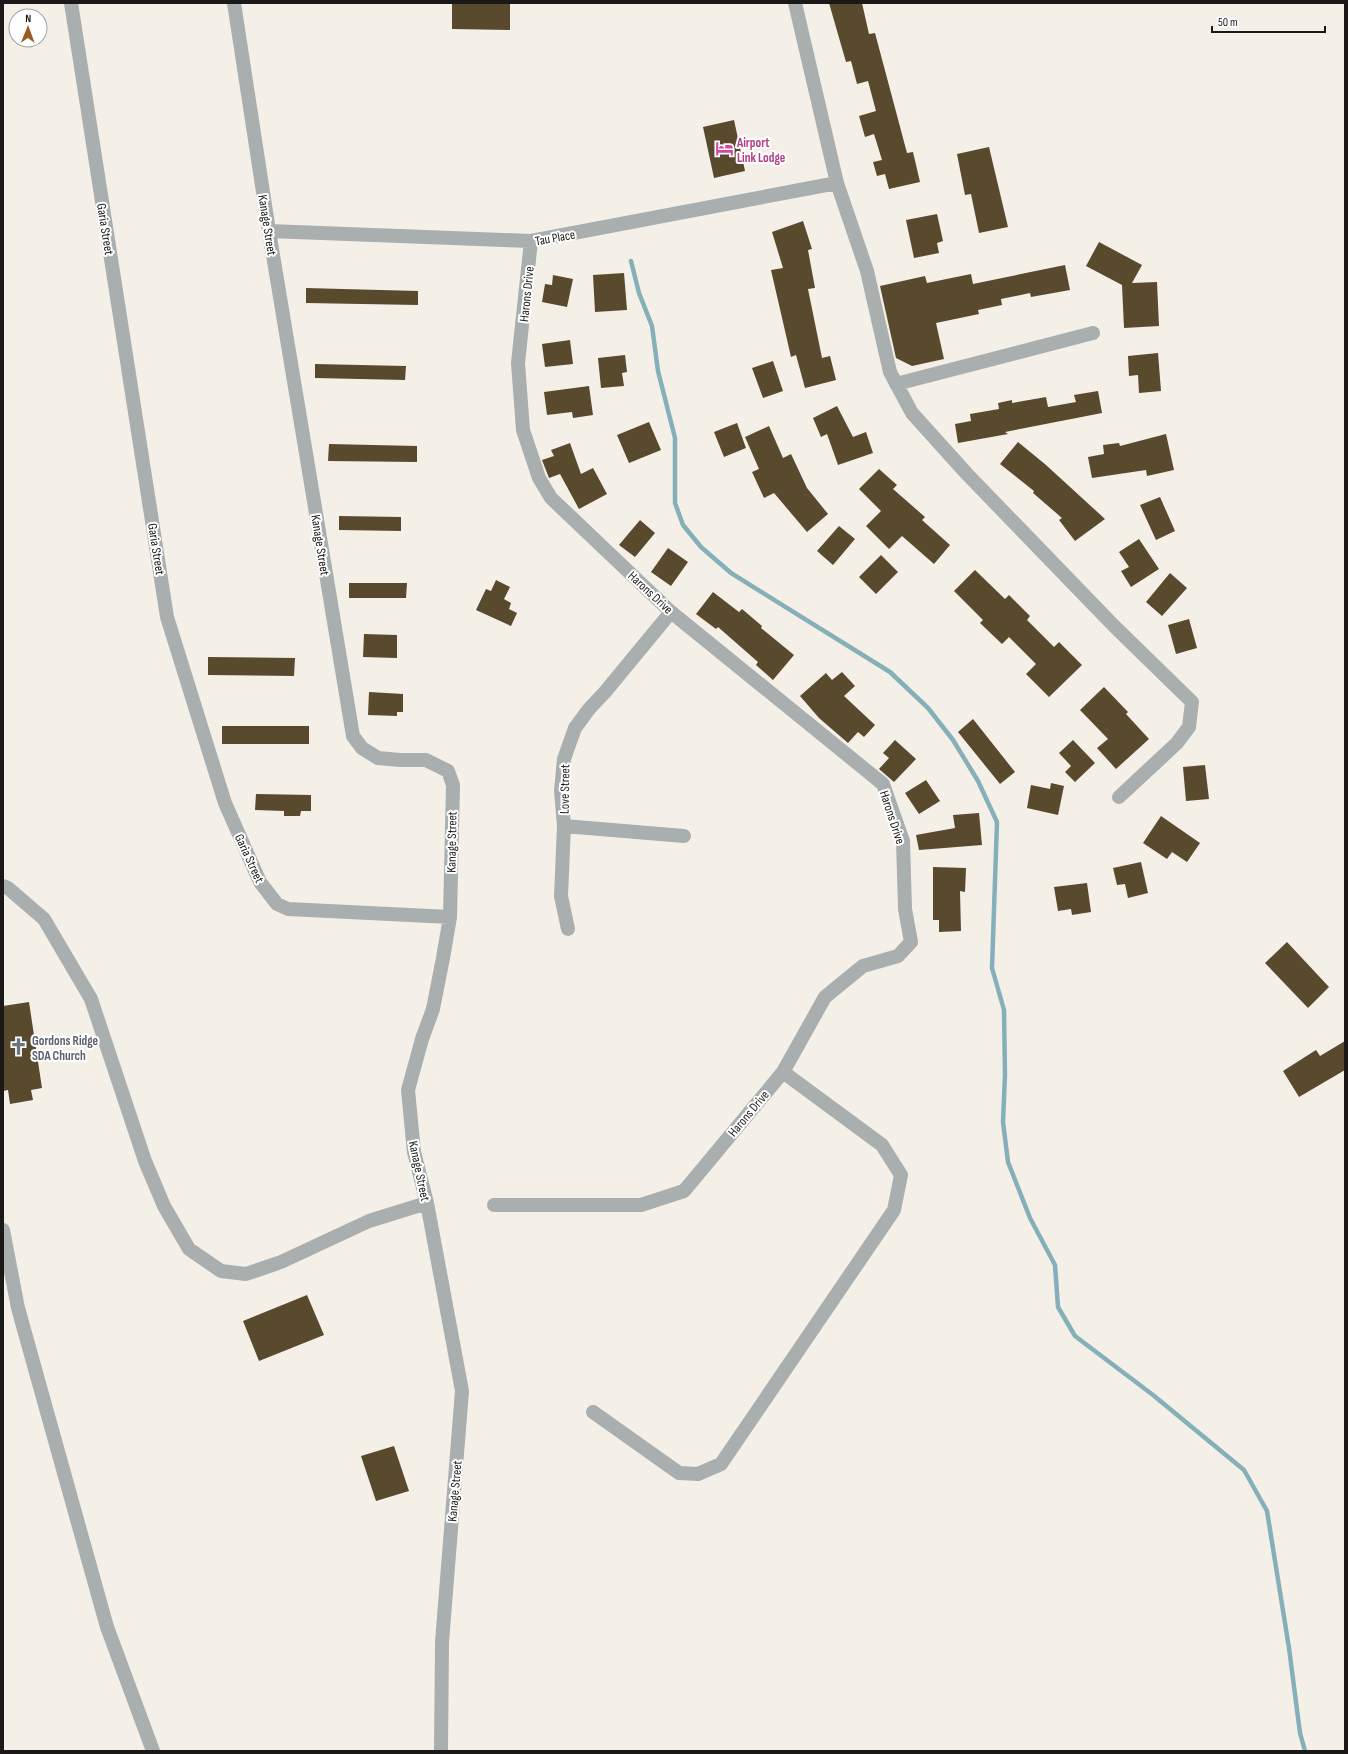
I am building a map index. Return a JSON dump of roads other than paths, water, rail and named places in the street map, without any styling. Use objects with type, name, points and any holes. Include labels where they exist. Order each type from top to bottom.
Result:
[{"type":"street","name":"Garia Street","points":[[71,3],[168,617],[225,803],[260,882],[277,904],[288,909],[450,916]]},
{"type":"street","name":"Kanage Street","points":[[234,3],[269,231],[353,736],[362,748],[378,758],[426,760],[448,771],[453,785],[450,916],[433,1009],[422,1039],[408,1090],[414,1152],[427,1203],[462,1391],[442,1642],[441,1751]]},
{"type":"street","points":[[795,3],[837,183],[867,271],[890,372],[912,413],[967,474],[1114,626],[1192,702],[1189,726],[1177,743],[1119,797]]},
{"type":"street","name":"Tau Place","points":[[269,231],[531,242],[837,183]]},
{"type":"street","name":"Harons Drive","points":[[494,1204],[641,1205],[684,1191],[783,1072],[824,997],[863,966],[898,956],[911,942],[905,909],[903,841],[883,784],[671,612],[551,498],[539,478],[523,430],[518,363],[531,242]]},
{"type":"street","points":[[896,384],[1093,333]]},
{"type":"street","name":"Love Street","points":[[568,929],[561,896],[564,826],[561,791],[564,759],[575,728],[589,709],[605,692],[671,612]]},
{"type":"street","points":[[564,826],[684,836]]},
{"type":"street","points":[[3,886],[8,888],[44,919],[91,999],[145,1161],[164,1206],[189,1249],[221,1271],[246,1274],[282,1262],[369,1221],[427,1203]]},
{"type":"street","points":[[593,1412],[679,1473],[698,1474],[721,1464],[894,1210],[901,1176],[882,1145],[783,1072]]},
{"type":"street","points":[[3,1230],[18,1308],[107,1627],[153,1751]]},
{"type":"waterway","points":[[631,261],[639,293],[652,326],[658,371],[675,438],[675,503],[683,525],[701,547],[731,573],[890,672],[928,708],[953,740],[978,781],[997,822],[992,968],[1004,1010],[1005,1075],[1003,1122],[1008,1162],[1030,1218],[1055,1265],[1058,1307],[1075,1336],[1153,1395],[1244,1470],[1267,1511],[1289,1648],[1300,1733],[1305,1751]]},
{"type":"place","name":"Airport Link Lodge","points":[[724,149]]},
{"type":"place","name":"Gordons Ridge SDA Church","points":[[19,1047]]}]
